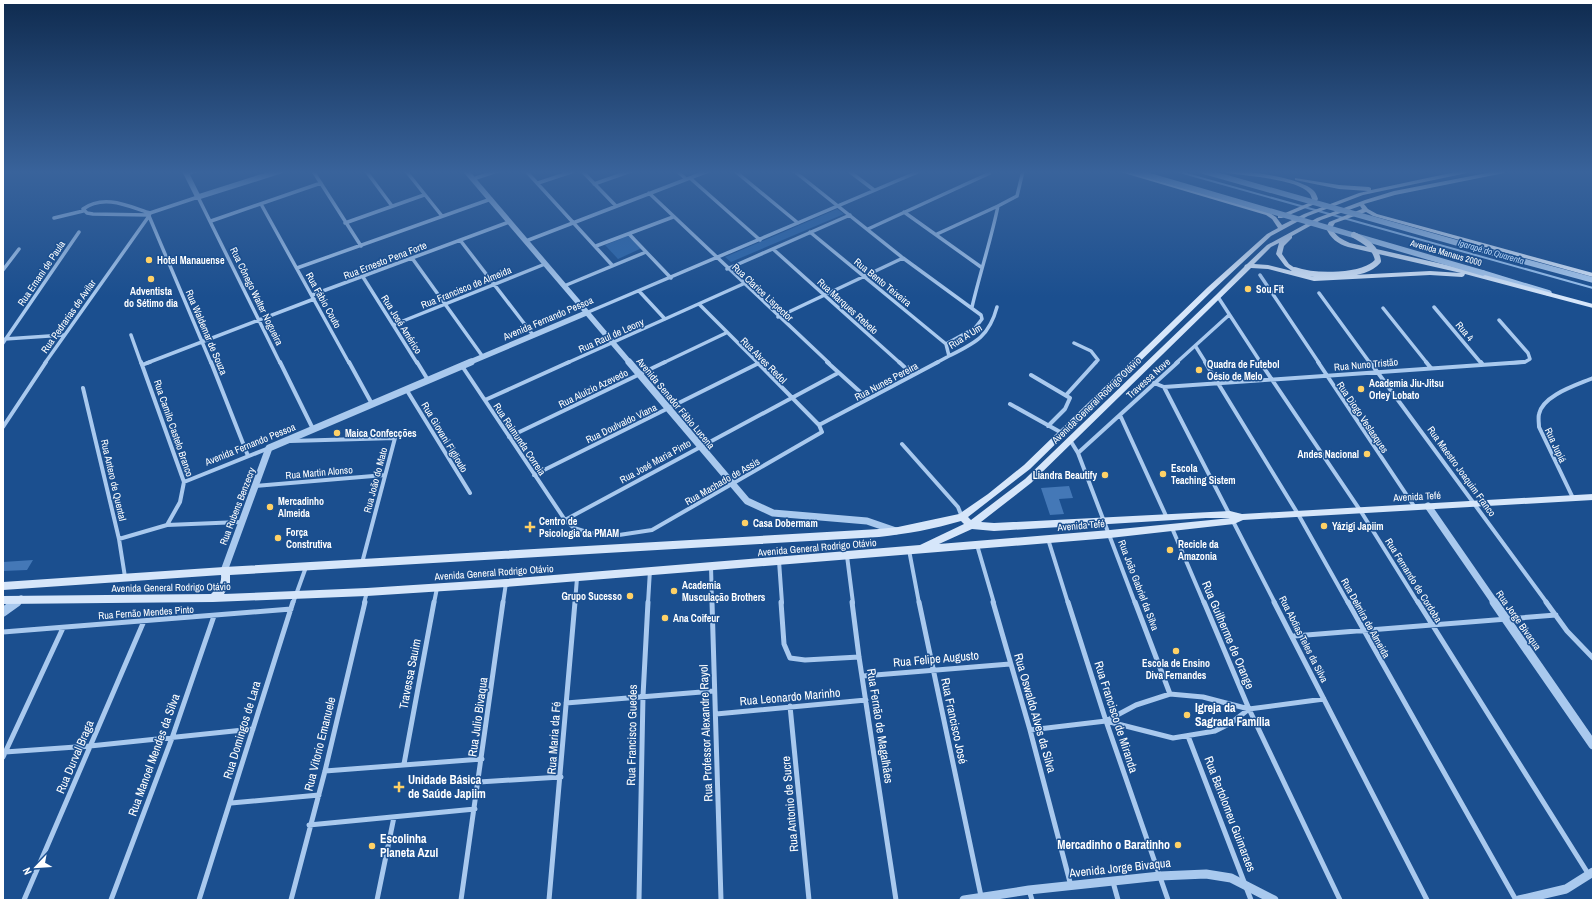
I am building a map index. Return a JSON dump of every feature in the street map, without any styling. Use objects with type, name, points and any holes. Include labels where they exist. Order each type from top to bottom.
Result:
[{"type":"main road","points":[[1265,213],[1281,217],[1291,213]]},
{"type":"main road","name":"Avenida General Rodrigo Otávio","points":[[3,586],[125,577],[898,531],[962,517],[1003,487],[1062,433],[1250,251],[1269,235],[1311,213]]},
{"type":"main road","name":"Avenida General Rodrigo Otávio","points":[[3,600],[213,598],[367,592],[506,583],[921,549],[971,525],[1028,480],[1269,246],[1298,229],[1332,213]]},
{"type":"main road","points":[[1355,213],[1332,222],[1329,228],[1331,233],[1341,242],[1348,245],[1447,266],[1593,306]]},
{"type":"main road","points":[[1373,213],[1382,217],[1593,275]]},
{"type":"main road","points":[[1268,214],[1281,228]]},
{"type":"main road","points":[[1298,229],[1279,250],[1281,259],[1295,270],[1312,274],[1357,272],[1374,267],[1378,263],[1379,257],[1376,250],[1370,244],[1354,235]]},
{"type":"main road","points":[[1247,266],[1268,267],[1314,279],[1430,273],[1455,274],[1494,280]]},
{"type":"main road","name":"Avenida Tefé","points":[[971,525],[994,527],[1167,518],[1235,518],[1414,506],[1593,497]]},
{"type":"main road","points":[[962,517],[971,525]]},
{"type":"main road","name":"Avenida Tefé","points":[[921,549],[1172,528],[1235,518]]},
{"type":"main road","points":[[213,598],[226,584],[227,579],[224,571]]},
{"type":"street","points":[[54,218],[74,213]]},
{"type":"street","points":[[90,213],[149,215],[154,213]]},
{"type":"street","points":[[142,213],[149,215]]},
{"type":"street","name":"Rua Cônego Walter Nogueira","points":[[207,213],[313,429]]},
{"type":"street","points":[[211,221],[234,213]]},
{"type":"street","name":"Rua Fábio Couto","points":[[265,213],[372,404]]},
{"type":"street","points":[[339,213],[361,246]]},
{"type":"street","points":[[345,223],[372,213]]},
{"type":"street","points":[[297,268],[450,213]]},
{"type":"street","name":"Avenida Senador Fábio Lucena","points":[[502,213],[747,501],[759,508],[773,513],[867,521],[898,531]]},
{"type":"street","points":[[566,213],[612,265]]},
{"type":"street","points":[[526,241],[597,213]]},
{"type":"street","name":"Rua Clarice Lispector","points":[[670,213],[716,259],[838,373],[868,399]]},
{"type":"street","points":[[729,213],[760,240]]},
{"type":"street","points":[[786,213],[798,223]]},
{"type":"street","name":"Avenida Fernando Pessoa","points":[[184,482],[286,441],[821,213]]},
{"type":"street","points":[[848,213],[903,258],[982,315],[982,319],[979,324],[946,344],[949,356]]},
{"type":"street","points":[[868,229],[902,213]]},
{"type":"street","points":[[906,213],[937,234],[981,267]]},
{"type":"street","points":[[937,234],[982,213]]},
{"type":"street","points":[[972,307],[981,267],[992,242],[997,213]]},
{"type":"street","name":"Avenida Manaus 2000","points":[[1279,213],[1593,306]]},
{"type":"street","name":"Avenida Manaus 2000","points":[[1352,213],[1593,280]]},
{"type":"street","name":"Rua Pedrarias de Avilar","points":[[3,427],[64,335],[149,215]]},
{"type":"street","name":"Rua Waldemar de Souza","points":[[149,215],[203,342],[248,456]]},
{"type":"street","points":[[727,269],[850,215]]},
{"type":"street","points":[[596,246],[673,216]]},
{"type":"street","name":"Rua Ernesto Pena Forte","points":[[142,365],[259,321],[363,277],[509,222]]},
{"type":"street","name":"Rua Ernani de Paula","points":[[3,343],[4,339],[79,232]]},
{"type":"street","name":"Rua Bento Teixeira","points":[[810,232],[946,344]]},
{"type":"street","points":[[629,234],[671,278]]},
{"type":"street","points":[[460,240],[533,335]]},
{"type":"street","points":[[3,270],[19,249]]},
{"type":"street","name":"Rua Marques Rebelo","points":[[773,249],[913,375]]},
{"type":"street","points":[[564,286],[646,252]]},
{"type":"street","points":[[412,258],[483,357]]},
{"type":"street","points":[[778,317],[903,258]]},
{"type":"street","name":"Rua Francisco de Almeida","points":[[393,325],[545,264]]},
{"type":"street","name":"Rua Diogo Veslasques","points":[[1260,275],[1325,376],[1414,506]]},
{"type":"street","name":"Rua José Américo","points":[[363,277],[428,380]]},
{"type":"street","name":"Rua Raul de Leony","points":[[485,400],[666,320],[743,284]]},
{"type":"street","points":[[639,291],[666,320]]},
{"type":"street","name":"Rua Maestro Joaquim Franco","points":[[1319,293],[1476,504],[1567,631],[1593,658]]},
{"type":"street","name":"Rua Fernando de Cordoba","points":[[1218,297],[1271,379],[1360,510],[1431,625],[1591,874]]},
{"type":"street","name":"Rua Alves Redol","points":[[699,304],[726,333],[819,425]]},
{"type":"street","name":"Rua A Um","points":[[949,356],[987,334],[994,324],[997,307]]},
{"type":"street","name":"Rua 4","points":[[1434,307],[1483,365]]},
{"type":"street","points":[[1383,308],[1431,368]]},
{"type":"street","name":"Travessa Nove","points":[[1078,453],[1154,382],[1196,347],[1229,315]]},
{"type":"street","name":"Rua Nuno Tristão","points":[[1164,387],[1525,362],[1530,359],[1528,354],[1499,320]]},
{"type":"street","name":"Rua Aluízio Azevedo","points":[[510,437],[726,333]]},
{"type":"street","points":[[4,339],[64,335]]},
{"type":"street","name":"Rua Camilo Castelo Branco","points":[[131,335],[184,482],[180,502],[167,525]]},
{"type":"street","points":[[1067,394],[1098,360],[1096,354],[1074,343]]},
{"type":"street","name":"Rua Delmira de Almeida","points":[[1196,347],[1298,514],[1516,900]]},
{"type":"street","name":"Rua Nunes Pereira","points":[[819,425],[949,356]]},
{"type":"street","name":"Rua Doulvaldo Viana","points":[[534,475],[757,364]]},
{"type":"street","name":"Rua Raimunda Correia","points":[[462,366],[565,520]]},
{"type":"street","name":"Rua José Maria Pinto","points":[[565,520],[790,397],[838,373]]},
{"type":"street","points":[[1031,375],[1067,394],[1070,402],[1048,426]]},
{"type":"street","name":"Rua Jupiá","points":[[1573,498],[1539,427],[1539,414],[1542,407],[1553,396],[1593,378]]},
{"type":"street","points":[[1154,382],[1164,387]]},
{"type":"street","name":"Rua Abdias Teles da Silva","points":[[1164,387],[1235,518],[1324,699],[1427,900]]},
{"type":"street","name":"Rua Antero de Quental","points":[[83,388],[119,539],[125,577]]},
{"type":"street","name":"Rua Giovani Figlioulo","points":[[406,389],[470,494]]},
{"type":"street","points":[[1010,404],[1062,433]]},
{"type":"street","points":[[1120,415],[1167,518]]},
{"type":"street","name":"Rua Machado de Assis","points":[[565,520],[574,528],[590,533],[619,535],[652,530],[816,437],[822,432],[819,425]]},
{"type":"street","name":"Rua João do Mato","points":[[286,441],[393,437],[396,440],[385,475],[362,564]]},
{"type":"street","name":"Rua João Gabriel da Silva","points":[[1070,440],[1078,453],[1110,534],[1170,694]]},
{"type":"street","points":[[902,444],[958,507],[962,517]]},
{"type":"street","name":"Rua Rubens Benzecry","points":[[224,571],[240,522],[269,448]]},
{"type":"street","name":"Rua Martin Alonso","points":[[255,486],[385,475]]},
{"type":"street","name":"Rua Jorge Bivaqua","points":[[1428,506],[1593,745]]},
{"type":"street","points":[[119,539],[167,525],[240,522]]},
{"type":"street","name":"Rua Guilherme de Orange","points":[[1172,528],[1249,709],[1340,900]]},
{"type":"street","name":"Rua Francisco de Miranda","points":[[1048,539],[1106,722],[1168,900]]},
{"type":"street","name":"Rua Oswaldo Alves da Silva","points":[[977,545],[1030,730],[1071,886]]},
{"type":"street","name":"Rua Francisco José","points":[[909,550],[932,669],[981,896]]},
{"type":"street","name":"Rua Fernão de Magalhães","points":[[847,555],[859,657],[896,900]]},
{"type":"street","points":[[779,561],[784,644],[790,658],[805,660],[859,657]]},
{"type":"street","name":"Rua Domingos de Lara","points":[[199,900],[306,566]]},
{"type":"street","name":"Rua Professor Alexandre Rayol","points":[[711,566],[721,900]]},
{"type":"street","name":"Rua Francisco Guedes","points":[[639,900],[643,696],[650,570]]},
{"type":"street","name":"Rua Maria da Fé","points":[[549,900],[561,777],[577,577]]},
{"type":"street","name":"Rua Julio Bivaqua","points":[[460,900],[479,782],[506,583]]},
{"type":"street","name":"Travessa Sauim","points":[[404,764],[437,587]]},
{"type":"street","name":"Rua Vitorio Emanuele","points":[[291,900],[367,592]]},
{"type":"street","points":[[3,612],[21,599]]},
{"type":"street","name":"Rua Fernão Mendes Pinto","points":[[3,632],[291,610]]},
{"type":"street","name":"Rua Manoel Mendes da Silva","points":[[111,900],[172,738],[214,616]]},
{"type":"street","points":[[1294,636],[1505,618],[1556,616]]},
{"type":"street","name":"Rua Durval Braga","points":[[24,900],[144,621]]},
{"type":"street","points":[[4,755],[63,628]]},
{"type":"street","name":"Rua Felipe Augusto","points":[[863,676],[932,669],[1010,664]]},
{"type":"street","points":[[566,702],[714,691]]},
{"type":"street","points":[[1106,722],[1136,705],[1170,694],[1203,697],[1249,709],[1324,699]]},
{"type":"street","name":"Rua Leonardo Marinho","points":[[716,714],[866,700]]},
{"type":"street","name":"Rua Antonio de Sucre","points":[[790,706],[809,900]]},
{"type":"street","points":[[1030,730],[1106,722],[1173,738],[1214,731],[1231,723],[1249,709]]},
{"type":"street","points":[[4,755],[253,729]]},
{"type":"street","name":"Rua Bartolomeu Guimaraes","points":[[1188,736],[1251,900]]},
{"type":"street","points":[[324,771],[482,759]]},
{"type":"street","points":[[479,782],[561,777]]},
{"type":"street","points":[[231,803],[318,795]]},
{"type":"street","points":[[309,825],[475,809]]},
{"type":"street","points":[[377,900],[394,817]]},
{"type":"street","name":"Avenida Jorge Bivaqua","points":[[964,900],[981,896],[1029,890],[1160,876],[1206,874],[1231,878],[1274,900]]},
{"type":"street","points":[[1519,900],[1558,893],[1591,874]]},
{"type":"street","points":[[1113,882],[1118,900]]},
{"type":"street","points":[[1029,890],[1032,900]]},
{"type":"shaded area","points":[[827,213],[844,214],[731,262],[725,257]]},
{"type":"shaded area","points":[[628,236],[642,248],[618,259],[605,245]]},
{"type":"building","points":[[1069,486],[1073,498],[1059,499],[1064,514],[1050,515],[1041,488]]},
{"type":"building","points":[[33,560],[27,570],[3,571],[3,562]]},
{"type":"waterway","name":"Igarapé do Quarenta","points":[[1326,213],[1593,288]]},
{"type":"place","name":"Hotel Manauense","points":[[149,260]]},
{"type":"place","name":"Adventista do Sétimo dia","points":[[151,279]]},
{"type":"place","name":"Sou Fit","points":[[1248,289]]},
{"type":"place","name":"Quadra de Futebol Oésio de Melo","points":[[1199,370]]},
{"type":"place","name":"Academia Jiu-Jitsu Orley Lobato","points":[[1361,389]]},
{"type":"place","name":"Maica Confecções","points":[[337,433]]},
{"type":"place","name":"Andes Nacional","points":[[1367,454]]},
{"type":"place","name":"Escola Teaching Sistem","points":[[1163,474]]},
{"type":"place","name":"Liandra Beautify","points":[[1105,475]]},
{"type":"place","name":"Mercadinho Almeida","points":[[270,507]]},
{"type":"place","name":"Casa Dobermam","points":[[745,523]]},
{"type":"place","name":"Yázigi Japiim","points":[[1324,526]]},
{"type":"place","name":"Centro de Psicologia da PMAM","points":[[530,527]]},
{"type":"place","name":"Força Construtiva","points":[[278,538]]},
{"type":"place","name":"Recicle da Amazonia","points":[[1170,550]]},
{"type":"place","name":"Academia Musculação Brothers","points":[[674,591]]},
{"type":"place","name":"Grupo Sucesso","points":[[630,596]]},
{"type":"place","name":"Ana Coifeur","points":[[665,618]]},
{"type":"place","name":"Escola de Ensino Diva Fernandes","points":[[1176,651]]},
{"type":"place","name":"Igreja da Sagrada Família","points":[[1187,715]]},
{"type":"place","name":"Unidade Básica de Saúde Japiim","points":[[399,787]]},
{"type":"place","name":"Mercadinho o Baratinho","points":[[1178,845]]},
{"type":"place","name":"Escolinha Planeta Azul","points":[[372,846]]}]
